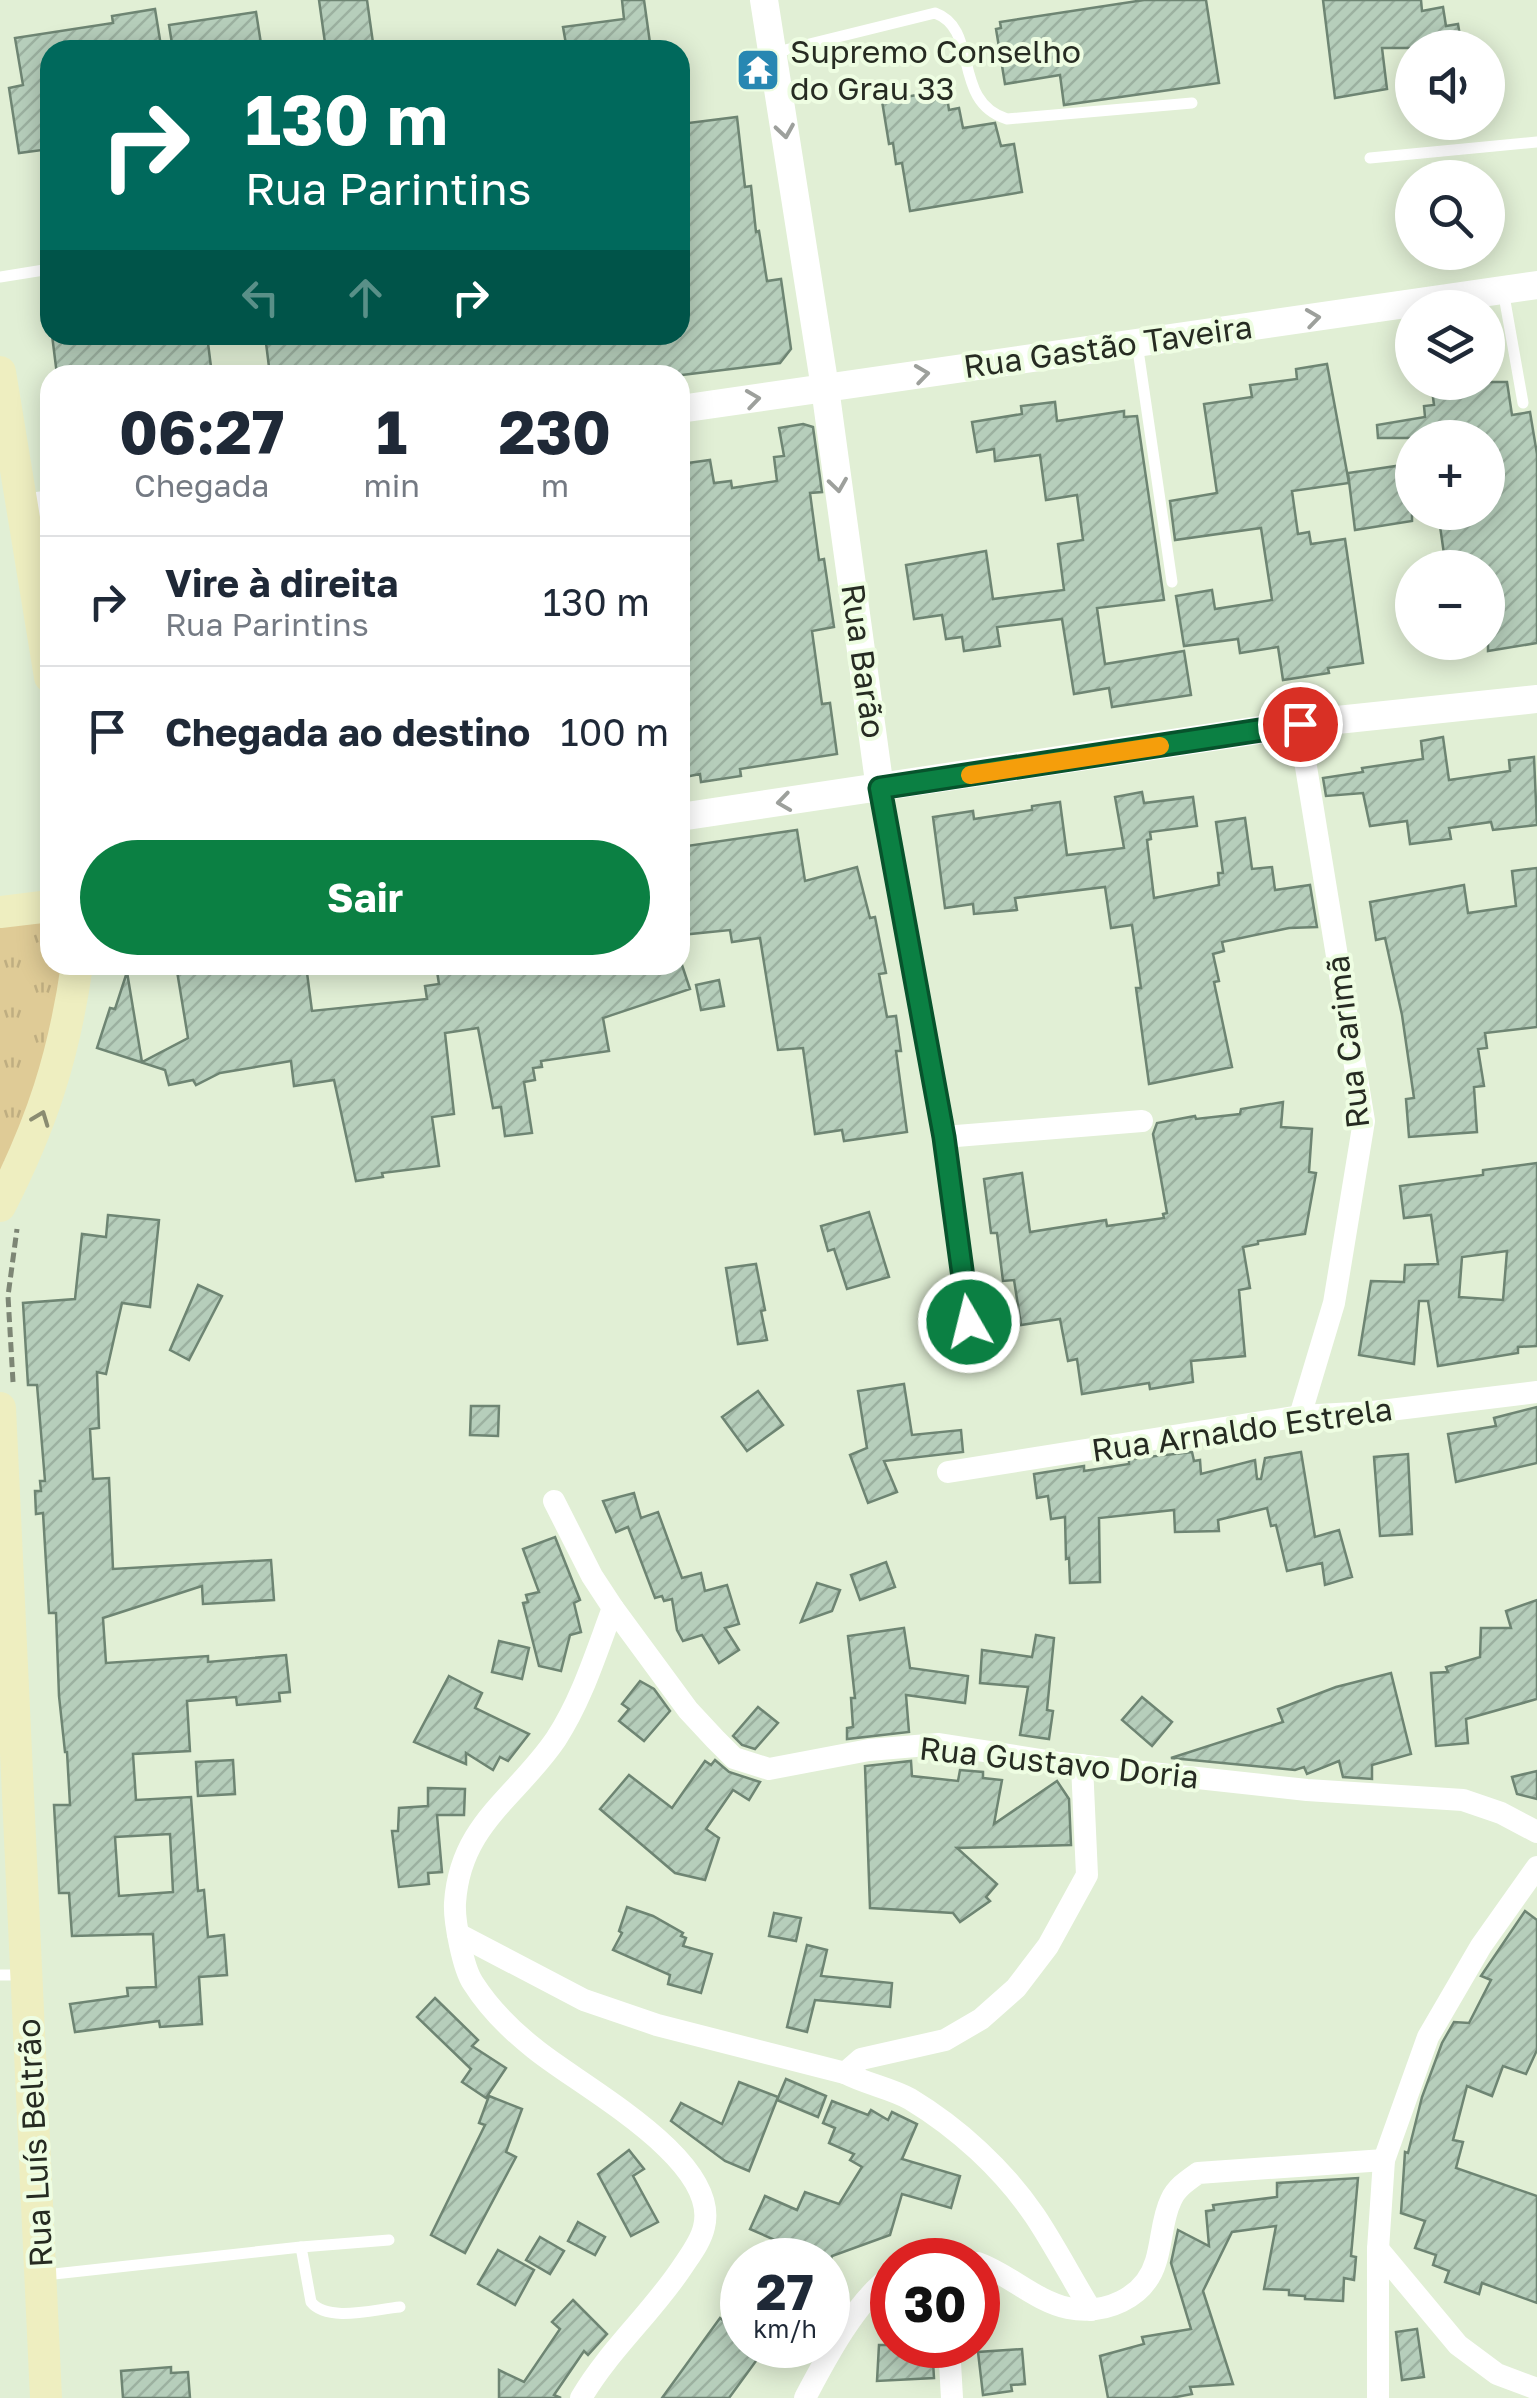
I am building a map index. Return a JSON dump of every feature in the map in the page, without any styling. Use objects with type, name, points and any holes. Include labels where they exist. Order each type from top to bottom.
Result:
[{"type":"main road","points":[[0,372],[40,613]]},
{"type":"main road","points":[[0,912],[40,907]]},
{"type":"main road","points":[[0,1206],[8,1174],[48,1101],[68,1030],[76,975]]},
{"type":"main road","name":"Rua Luís Beltrão","points":[[0,1408],[13,1975],[41,2275],[46,2398]]},
{"type":"street","name":"Rua Barão","points":[[764,0],[825,388],[880,788],[944,1137],[969,1322]]},
{"type":"street","name":"Rua Gastão Taveira","points":[[1503,290],[1537,285]]},
{"type":"street","name":"Rua Gastão Taveira","points":[[690,408],[1395,306]]},
{"type":"street","points":[[690,816],[1300,724],[1537,698]]},
{"type":"street","name":"Rua Carimã","points":[[1300,724],[1364,1121],[1334,1303],[1300,1416]]},
{"type":"street","points":[[944,1137],[1142,1121]]},
{"type":"street","name":"Rua Arnaldo Estrela","points":[[948,1472],[1300,1416],[1372,1412],[1537,1392]]},
{"type":"street","name":"Rua Gustavo Doria","points":[[554,1502],[613,1608],[688,1710],[734,1758],[769,1769],[869,1750],[939,1744],[1082,1765],[1307,1790],[1463,1800],[1502,1813],[1537,1832]]},
{"type":"street","points":[[581,2398],[660,2302],[694,2249],[705,2226],[705,2198],[686,2166],[641,2125],[537,2051],[510,2027],[470,1980],[454,1905],[466,1850],[493,1811],[554,1742],[576,1706],[613,1608]]},
{"type":"street","points":[[845,2073],[862,2060],[944,2040],[982,2018],[1016,1988],[1037,1960],[1087,1874],[1082,1765]]},
{"type":"street","points":[[1378,2398],[1378,2249],[1384,2160],[1428,2036],[1481,1946],[1537,1867]]},
{"type":"street","points":[[458,1934],[584,2000],[657,2025],[845,2073],[905,2096],[955,2128],[1034,2215],[1091,2310]]},
{"type":"street","points":[[1000,2273],[1040,2298],[1066,2308],[1118,2306],[1155,2267],[1170,2200],[1198,2173],[1384,2160]]},
{"type":"street","points":[[1378,2249],[1458,2345],[1497,2374],[1537,2389]]},
{"type":"street","points":[[805,2398],[870,2296]]},
{"type":"street","points":[[950,2368],[952,2398]]},
{"type":"lane","points":[[773,53],[935,13],[954,26],[978,100],[994,115],[1007,119],[1192,103]]},
{"type":"lane","points":[[1370,158],[1537,142]]},
{"type":"lane","points":[[0,277],[40,271]]},
{"type":"lane","points":[[1505,302],[1522,404]]},
{"type":"lane","points":[[1137,343],[1172,582]]},
{"type":"lane","points":[[41,2275],[389,2240]]},
{"type":"lane","points":[[301,2247],[310,2302],[316,2309],[332,2312],[400,2307]]},
{"type":"green space","points":[[40,907],[40,975],[74,975],[0,1206],[0,912]]},
{"type":"building","points":[[319,0],[367,0],[373,40],[325,40]]},
{"type":"building","points":[[622,0],[644,0],[650,40],[565,40],[563,27],[624,19]]},
{"type":"building","points":[[1144,0],[1206,0],[1219,83],[1064,105],[1060,75],[1005,84],[996,29],[1001,28],[1000,22]]},
{"type":"building","points":[[1323,0],[1421,0],[1422,11],[1443,7],[1446,26],[1458,24],[1459,30],[1395,30],[1395,48],[1382,48],[1387,89],[1335,98]]},
{"type":"building","points":[[155,9],[160,40],[40,40],[40,150],[19,153],[9,88],[23,85],[15,38],[113,23],[112,16]]},
{"type":"building","points":[[256,12],[260,40],[171,40],[169,25]]},
{"type":"building","points":[[946,90],[949,110],[959,108],[963,128],[995,123],[1001,146],[1014,144],[1022,192],[910,211],[902,163],[896,164],[893,143],[889,144],[882,101]]},
{"type":"building","points":[[737,117],[745,187],[751,186],[767,281],[781,279],[791,349],[780,363],[690,374],[690,365],[269,365],[266,345],[690,345],[690,123]]},
{"type":"building","points":[[53,345],[208,345],[211,365],[56,365]]},
{"type":"building","points":[[1327,364],[1349,483],[1292,491],[1298,534],[1309,532],[1311,544],[1345,539],[1363,663],[1283,680],[1278,647],[1240,653],[1238,639],[1184,646],[1176,596],[1212,590],[1215,609],[1272,600],[1261,528],[1175,540],[1170,501],[1217,493],[1204,404],[1252,397],[1250,385],[1297,379],[1296,369]]},
{"type":"building","points":[[1507,382],[1512,415],[1530,412],[1537,454],[1537,643],[1505,648],[1505,550],[1443,550],[1441,530],[1505,530],[1505,420],[1407,420],[1425,417],[1424,406],[1434,405],[1433,400],[1505,400]]},
{"type":"building","points":[[1055,402],[1057,421],[1124,411],[1124,417],[1137,416],[1164,600],[1097,608],[1105,664],[1184,651],[1191,695],[1112,707],[1109,688],[1074,694],[1062,619],[997,627],[1000,646],[964,651],[962,637],[946,639],[942,615],[914,619],[906,565],[986,551],[993,599],[1064,590],[1058,544],[1083,540],[1077,495],[1046,500],[1040,455],[995,461],[994,449],[977,452],[972,422],[1022,414],[1021,406]]},
{"type":"building","points":[[1395,422],[1395,438],[1378,438],[1377,425]]},
{"type":"building","points":[[803,424],[813,427],[822,492],[810,493],[834,627],[812,631],[822,704],[830,703],[837,754],[740,769],[741,776],[701,782],[700,774],[690,776],[690,463],[710,460],[714,483],[731,481],[732,488],[777,481],[774,457],[784,456],[779,428]]},
{"type":"building","points":[[1395,466],[1395,524],[1355,530],[1348,473]]},
{"type":"building","points":[[1443,737],[1449,780],[1510,771],[1509,760],[1534,757],[1537,825],[1493,830],[1491,822],[1449,828],[1451,839],[1410,844],[1407,821],[1370,826],[1363,793],[1326,796],[1323,778],[1423,759],[1421,741]]},
{"type":"building","points":[[1142,792],[1144,803],[1193,797],[1197,826],[1150,832],[1151,839],[1147,840],[1154,898],[1219,885],[1218,873],[1223,873],[1216,822],[1245,818],[1252,869],[1272,867],[1275,890],[1310,885],[1317,927],[1289,928],[1222,942],[1224,951],[1213,954],[1219,981],[1214,982],[1232,1067],[1149,1084],[1132,925],[1111,928],[1105,887],[1015,898],[1017,910],[974,914],[973,904],[945,908],[933,817],[973,811],[974,819],[1060,802],[1067,855],[1124,848],[1115,797]]},
{"type":"building","points":[[797,830],[805,881],[857,867],[870,918],[875,917],[886,973],[879,974],[887,1017],[896,1016],[901,1051],[896,1051],[907,1132],[844,1141],[842,1130],[815,1134],[803,1048],[778,1050],[760,938],[732,942],[730,930],[690,934],[690,846]]},
{"type":"building","points":[[1537,868],[1537,1027],[1485,1033],[1487,1048],[1478,1049],[1484,1086],[1474,1087],[1477,1132],[1409,1137],[1406,1099],[1414,1098],[1402,1015],[1385,938],[1376,940],[1370,902],[1464,885],[1468,913],[1516,906],[1512,871]]},
{"type":"building","points":[[126,975],[142,1062],[188,1038],[178,975],[307,975],[312,1011],[427,999],[425,986],[439,984],[438,975],[685,975],[690,989],[603,1018],[609,1051],[541,1061],[542,1067],[533,1068],[535,1080],[524,1082],[532,1133],[505,1136],[501,1107],[493,1108],[478,1028],[445,1033],[454,1114],[432,1117],[439,1166],[382,1173],[383,1177],[356,1181],[334,1080],[294,1086],[291,1061],[220,1073],[196,1085],[193,1080],[169,1085],[165,1070],[97,1048]]},
{"type":"building","points":[[719,980],[724,1006],[701,1010],[696,985]]},
{"type":"building","points":[[1283,1102],[1281,1127],[1312,1129],[1309,1172],[1316,1173],[1305,1234],[1243,1247],[1250,1288],[1239,1290],[1245,1356],[1191,1361],[1193,1382],[1150,1389],[1149,1383],[1082,1394],[1077,1359],[1068,1361],[1060,1319],[1021,1325],[1014,1280],[1003,1281],[997,1233],[991,1233],[984,1179],[1022,1173],[1030,1232],[1106,1220],[1107,1226],[1164,1218],[1167,1213],[1153,1134],[1157,1123],[1240,1114],[1241,1109]]},
{"type":"building","points":[[1537,1163],[1537,1346],[1518,1347],[1518,1353],[1438,1366],[1428,1301],[1419,1301],[1414,1364],[1359,1355],[1371,1281],[1404,1282],[1405,1265],[1438,1264],[1431,1215],[1404,1218],[1400,1186],[1483,1175],[1483,1170]],"holes":[[[1507,1251],[1503,1300],[1459,1297],[1462,1257]]]},
{"type":"building","points":[[869,1212],[889,1277],[847,1289],[834,1249],[828,1251],[821,1226]]},
{"type":"building","points":[[108,1215],[159,1220],[150,1307],[122,1303],[106,1374],[97,1372],[99,1428],[90,1429],[93,1479],[109,1478],[113,1569],[271,1560],[274,1600],[203,1604],[202,1586],[103,1618],[106,1663],[208,1656],[208,1662],[286,1655],[290,1692],[279,1693],[280,1701],[237,1705],[236,1697],[187,1701],[190,1751],[133,1754],[136,1800],[191,1797],[198,1891],[204,1890],[208,1937],[224,1935],[227,1975],[199,1977],[202,2024],[160,2027],[159,2021],[75,2032],[70,2004],[128,1996],[127,1988],[156,1987],[153,1934],[72,1936],[69,1893],[59,1893],[54,1805],[70,1805],[67,1752],[59,1696],[56,1613],[49,1613],[43,1513],[36,1514],[35,1491],[41,1491],[40,1481],[45,1481],[37,1385],[28,1385],[23,1303],[75,1299],[82,1234],[106,1237]],"holes":[[[170,1834],[173,1892],[119,1896],[115,1837]]]},
{"type":"building","points":[[756,1264],[767,1340],[738,1344],[726,1268]]},
{"type":"building","points":[[198,1285],[222,1296],[189,1360],[170,1350]]},
{"type":"building","points":[[904,1384],[912,1435],[961,1430],[963,1452],[884,1461],[897,1492],[868,1503],[850,1455],[867,1448],[858,1391]]},
{"type":"building","points":[[758,1391],[783,1425],[747,1451],[722,1417]]},
{"type":"building","points":[[471,1406],[499,1406],[498,1436],[470,1435]]},
{"type":"building","points":[[1537,1407],[1537,1463],[1456,1482],[1448,1434],[1496,1426],[1494,1418]]},
{"type":"building","points":[[1192,1452],[1194,1461],[1200,1460],[1201,1474],[1255,1460],[1257,1479],[1261,1479],[1265,1458],[1301,1452],[1315,1537],[1339,1530],[1352,1577],[1325,1585],[1322,1563],[1287,1571],[1276,1525],[1271,1526],[1267,1508],[1218,1520],[1219,1531],[1175,1532],[1174,1510],[1099,1518],[1100,1582],[1070,1583],[1065,1517],[1051,1519],[1048,1496],[1037,1498],[1034,1474],[1084,1466],[1084,1471],[1129,1464],[1129,1459]]},
{"type":"building","points":[[1408,1454],[1412,1534],[1380,1536],[1374,1457]]},
{"type":"building","points":[[634,1493],[641,1518],[658,1512],[682,1578],[701,1573],[705,1591],[727,1585],[739,1624],[725,1628],[739,1650],[719,1663],[702,1635],[683,1641],[677,1630],[672,1599],[655,1598],[628,1527],[616,1532],[603,1501]]},
{"type":"building","points":[[555,1537],[580,1600],[574,1603],[581,1632],[570,1635],[561,1671],[539,1666],[523,1603],[528,1602],[526,1595],[539,1592],[523,1549]]},
{"type":"building","points":[[886,1562],[895,1587],[860,1600],[851,1575]]},
{"type":"building","points":[[817,1583],[840,1590],[832,1611],[801,1622]]},
{"type":"building","points":[[1537,1600],[1537,1699],[1466,1719],[1468,1743],[1436,1746],[1431,1673],[1448,1672],[1446,1667],[1480,1657],[1481,1628],[1511,1628],[1506,1611]]},
{"type":"building","points":[[904,1628],[910,1668],[968,1676],[965,1703],[906,1695],[909,1732],[847,1739],[847,1728],[853,1727],[851,1698],[855,1698],[848,1636]]},
{"type":"building","points":[[1036,1635],[1054,1638],[1047,1710],[1053,1711],[1049,1739],[1020,1735],[1028,1687],[980,1683],[982,1650],[1032,1657]]},
{"type":"building","points":[[499,1641],[529,1648],[522,1679],[492,1672]]},
{"type":"building","points":[[1391,1673],[1411,1754],[1372,1765],[1372,1779],[1343,1777],[1339,1761],[1307,1774],[1304,1767],[1295,1770],[1171,1758],[1283,1722],[1278,1709],[1336,1687]]},
{"type":"building","points":[[449,1676],[482,1693],[475,1708],[529,1734],[508,1761],[500,1757],[493,1770],[466,1753],[466,1764],[414,1742]]},
{"type":"building","points":[[640,1681],[654,1689],[670,1711],[644,1741],[619,1721],[629,1709],[622,1704]]},
{"type":"building","points":[[1142,1697],[1172,1722],[1152,1746],[1122,1720]]},
{"type":"building","points":[[758,1707],[778,1723],[755,1749],[742,1745],[733,1736]]},
{"type":"building","points":[[233,1760],[235,1794],[198,1796],[196,1762]]},
{"type":"building","points":[[715,1760],[729,1772],[760,1782],[749,1800],[733,1790],[706,1829],[719,1838],[705,1880],[675,1873],[600,1809],[629,1775],[672,1808],[705,1761],[711,1765]]},
{"type":"building","points":[[911,1761],[912,1776],[958,1781],[960,1770],[983,1772],[983,1778],[1002,1780],[994,1824],[1057,1781],[1069,1799],[1071,1845],[957,1848],[997,1884],[986,1897],[990,1901],[960,1922],[953,1913],[870,1908],[865,1766]]},
{"type":"building","points":[[1537,1771],[1537,1799],[1517,1794],[1512,1777]]},
{"type":"building","points":[[428,1788],[465,1789],[464,1815],[437,1815],[442,1872],[428,1873],[429,1884],[399,1887],[392,1831],[398,1831],[399,1808],[428,1806]]},
{"type":"building","points":[[627,1907],[683,1933],[683,1946],[712,1954],[701,1993],[668,1984],[670,1975],[613,1950],[622,1933],[619,1931]]},
{"type":"building","points":[[1525,1911],[1537,1920],[1537,2050],[1526,2074],[1503,2066],[1492,2096],[1467,2086],[1453,2140],[1463,2142],[1456,2168],[1537,2196],[1537,2303],[1482,2283],[1479,2294],[1445,2282],[1449,2271],[1433,2265],[1436,2255],[1415,2248],[1425,2221],[1401,2213],[1405,2152],[1408,2153],[1422,2097],[1442,2043],[1454,2022],[1469,2023],[1491,1980],[1481,1976]]},
{"type":"building","points":[[774,1913],[801,1918],[796,1941],[769,1936]]},
{"type":"building","points":[[807,1945],[827,1950],[821,1976],[892,1983],[890,2007],[815,2000],[807,2032],[787,2027]]},
{"type":"building","points":[[435,1998],[478,2040],[472,2046],[506,2068],[486,2098],[462,2082],[471,2069],[417,2017]]},
{"type":"building","points":[[786,2079],[826,2096],[818,2117],[777,2100]]},
{"type":"building","points":[[739,2082],[778,2097],[749,2171],[725,2161],[671,2121],[681,2103],[722,2124]]},
{"type":"building","points":[[489,2096],[522,2109],[506,2152],[516,2157],[465,2253],[431,2235],[485,2125],[479,2123]]},
{"type":"building","points":[[832,2101],[868,2115],[871,2110],[888,2120],[892,2112],[917,2124],[902,2159],[960,2176],[951,2208],[902,2194],[890,2235],[870,2238],[870,2242],[850,2249],[850,2238],[770,2238],[750,2229],[765,2196],[797,2210],[805,2192],[839,2204],[862,2167],[850,2160],[854,2154],[829,2143],[835,2128],[823,2123]]},
{"type":"building","points":[[629,2150],[644,2169],[633,2176],[658,2222],[631,2236],[598,2174]]},
{"type":"building","points":[[1358,2178],[1351,2256],[1356,2257],[1354,2280],[1344,2278],[1343,2301],[1305,2299],[1289,2295],[1289,2290],[1264,2289],[1276,2226],[1232,2232],[1203,2291],[1233,2384],[1190,2387],[1192,2394],[1171,2398],[1108,2398],[1100,2356],[1144,2344],[1142,2337],[1191,2329],[1171,2263],[1178,2230],[1209,2246],[1206,2211],[1214,2210],[1213,2205],[1277,2197],[1277,2183]]},
{"type":"building","points":[[578,2222],[605,2237],[595,2255],[568,2241]]},
{"type":"building","points":[[540,2237],[564,2251],[550,2274],[526,2260]]},
{"type":"building","points":[[498,2250],[534,2270],[515,2305],[478,2284]]},
{"type":"building","points":[[573,2300],[607,2334],[588,2355],[584,2351],[554,2395],[561,2398],[499,2398],[499,2370],[524,2382],[560,2329],[552,2322]]},
{"type":"building","points":[[720,2318],[720,2368],[751,2368],[729,2398],[662,2398]]},
{"type":"building","points":[[1417,2329],[1424,2377],[1402,2380],[1396,2332]]},
{"type":"building","points":[[1022,2349],[1025,2384],[1011,2385],[1012,2391],[983,2395],[980,2368],[1000,2368],[1000,2350]]},
{"type":"building","points":[[171,2367],[171,2373],[188,2372],[190,2398],[123,2398],[121,2371]]},
{"type":"building","points":[[878,2368],[933,2368],[934,2378],[877,2381]]},
{"type":"slow traffic","points":[[970,775],[1160,746]]},
{"type":"place","name":"Supremo Conselho do Grau 33","points":[[758,70]]},
{"type":"route","points":[[969,1322],[944,1137],[880,788],[1300,724]]}]
